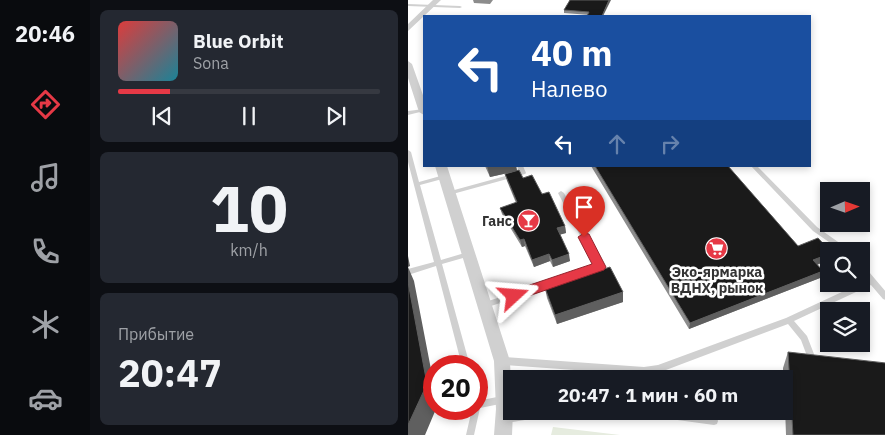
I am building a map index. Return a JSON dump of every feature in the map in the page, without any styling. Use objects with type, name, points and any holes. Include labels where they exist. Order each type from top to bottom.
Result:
[{"type":"street","points":[[408,29],[437,0]]},
{"type":"street","points":[[408,64],[423,108]]},
{"type":"street","points":[[443,172],[502,361],[503,380]]},
{"type":"street","points":[[503,435],[504,420]]},
{"type":"lane","points":[[408,6],[460,7]]},
{"type":"lane","points":[[408,114],[423,111]]},
{"type":"lane","points":[[408,152],[463,355]]},
{"type":"lane","points":[[449,193],[523,173],[520,167]]},
{"type":"lane","points":[[755,167],[815,230],[833,242]]},
{"type":"lane","points":[[417,184],[443,172]]},
{"type":"lane","points":[[485,305],[600,267],[562,193]]},
{"type":"lane","points":[[408,272],[468,254]]},
{"type":"lane","points":[[870,279],[886,298]]},
{"type":"lane","points":[[502,361],[644,371],[677,363],[790,320],[872,282]]},
{"type":"lane","points":[[790,320],[804,338],[810,354]]},
{"type":"lane","points":[[488,403],[503,399]]},
{"type":"lane","points":[[470,435],[473,420]]},
{"type":"lane","points":[[707,420],[714,421]]},
{"type":"shaded area","points":[[553,427],[620,435],[551,435]]},
{"type":"building","points":[[570,0],[609,0],[602,15],[588,15],[589,12],[564,10]]},
{"type":"building","name":"Эко-ярмарка ВДНХ, рынок","points":[[596,167],[729,167],[798,246],[818,238],[822,242],[820,242],[820,257],[813,260],[820,268],[820,272],[690,323]]},
{"type":"building","points":[[519,170],[523,178],[532,175],[542,194],[549,192],[565,226],[557,228],[569,254],[552,260],[549,254],[532,260],[524,239],[520,240],[500,208],[517,202],[505,174]]},
{"type":"building","points":[[610,267],[623,292],[555,315],[545,288]]},
{"type":"building","points":[[408,282],[423,363],[423,393],[408,425]]},
{"type":"building","points":[[788,352],[886,363],[886,435],[793,435],[793,370],[789,370]]},
{"type":"place","name":"Ганс","points":[[528,221]]},
{"type":"place","name":"Эко-ярмарка ВДНХ, рынок","points":[[717,249]]},
{"type":"route","points":[[514,296],[600,267],[584,237]]}]
